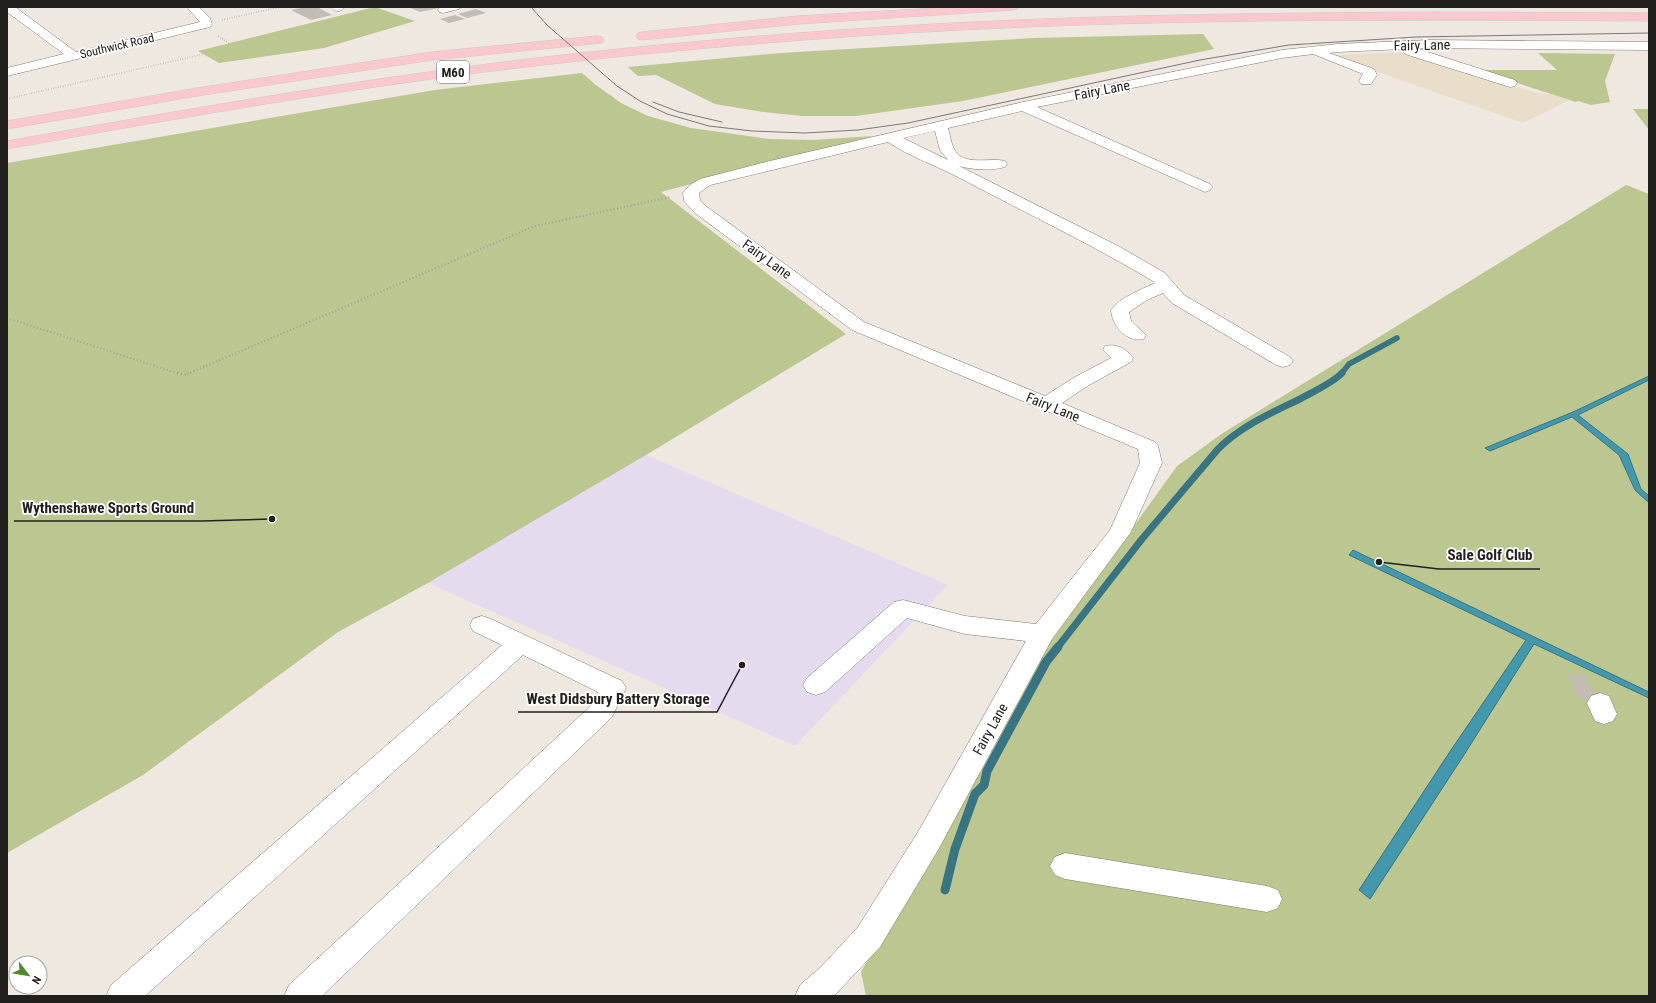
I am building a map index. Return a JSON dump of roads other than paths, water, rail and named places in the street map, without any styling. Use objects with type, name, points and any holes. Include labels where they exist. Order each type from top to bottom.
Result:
[{"type":"highway","points":[[629,37],[798,20],[1013,7]]},
{"type":"highway","name":"M60","points":[[7,145],[192,112],[432,75],[601,55],[806,36],[1006,24],[1188,18],[1470,16],[1649,17]]},
{"type":"highway","name":"M60","points":[[7,125],[196,92],[425,58],[613,39]]},
{"type":"street","points":[[8,7],[74,56]]},
{"type":"street","name":"Southwick Road","points":[[7,72],[206,24],[206,20],[193,7]]},
{"type":"street","points":[[442,10],[455,7]]},
{"type":"street","points":[[1402,46],[1412,52],[1510,83]]},
{"type":"street","name":"Fairy Lane","points":[[811,996],[832,977],[869,937],[928,841],[1042,634],[1120,532],[1151,463],[1148,446],[858,326],[701,210],[692,201],[691,193],[695,188],[705,182],[1023,106],[1282,54],[1338,48],[1402,46],[1624,52],[1649,46]]},
{"type":"street","points":[[1313,51],[1369,72],[1370,75],[1366,80]]},
{"type":"street","points":[[1023,106],[1205,187]]},
{"type":"street","points":[[940,126],[948,152],[953,156],[969,165],[1000,164]]},
{"type":"street","points":[[891,137],[903,145],[946,165],[1159,277],[1178,299],[1283,361]]},
{"type":"street","points":[[1137,335],[1123,325],[1120,310],[1141,296],[1166,285]]},
{"type":"street","points":[[1047,404],[1082,381],[1124,358],[1112,350]]},
{"type":"street","points":[[816,685],[904,608],[965,626],[1042,634]]},
{"type":"street","points":[[300,996],[604,710],[613,688],[482,625]]},
{"type":"street","points":[[122,996],[520,644]]},
{"type":"street","points":[[1065,866],[1268,900]]},
{"type":"water","points":[[1649,376],[1649,380],[1578,415],[1628,454],[1641,489],[1649,496],[1649,503],[1635,490],[1619,455],[1572,417],[1490,451],[1485,448],[1573,412]]},
{"type":"water","points":[[1353,550],[1649,692],[1649,698],[1534,644],[1370,899],[1359,890],[1449,753],[1526,640],[1349,555]]},
{"type":"waterway","points":[[1341,374],[1349,364],[1397,338]]},
{"type":"waterway","points":[[1057,648],[1142,539],[1218,449],[1236,433],[1267,415],[1322,387],[1341,374]]},
{"type":"waterway","points":[[945,890],[955,849],[975,794],[984,785],[987,771],[1046,662],[1058,647]]},
{"type":"tram line","points":[[531,7],[547,25],[617,86],[640,101],[667,114],[709,126],[752,131],[805,133],[858,130],[908,123],[1200,60],[1289,45],[1416,37],[1649,33]]},
{"type":"tram line","points":[[653,102],[679,112],[722,122]]},
{"type":"place","name":"Wythenshawe Sports Ground","points":[[272,519]]},
{"type":"place","name":"Sale Golf Club","points":[[1379,562]]},
{"type":"place","name":"West Didsbury Battery Storage","points":[[742,665]]}]
